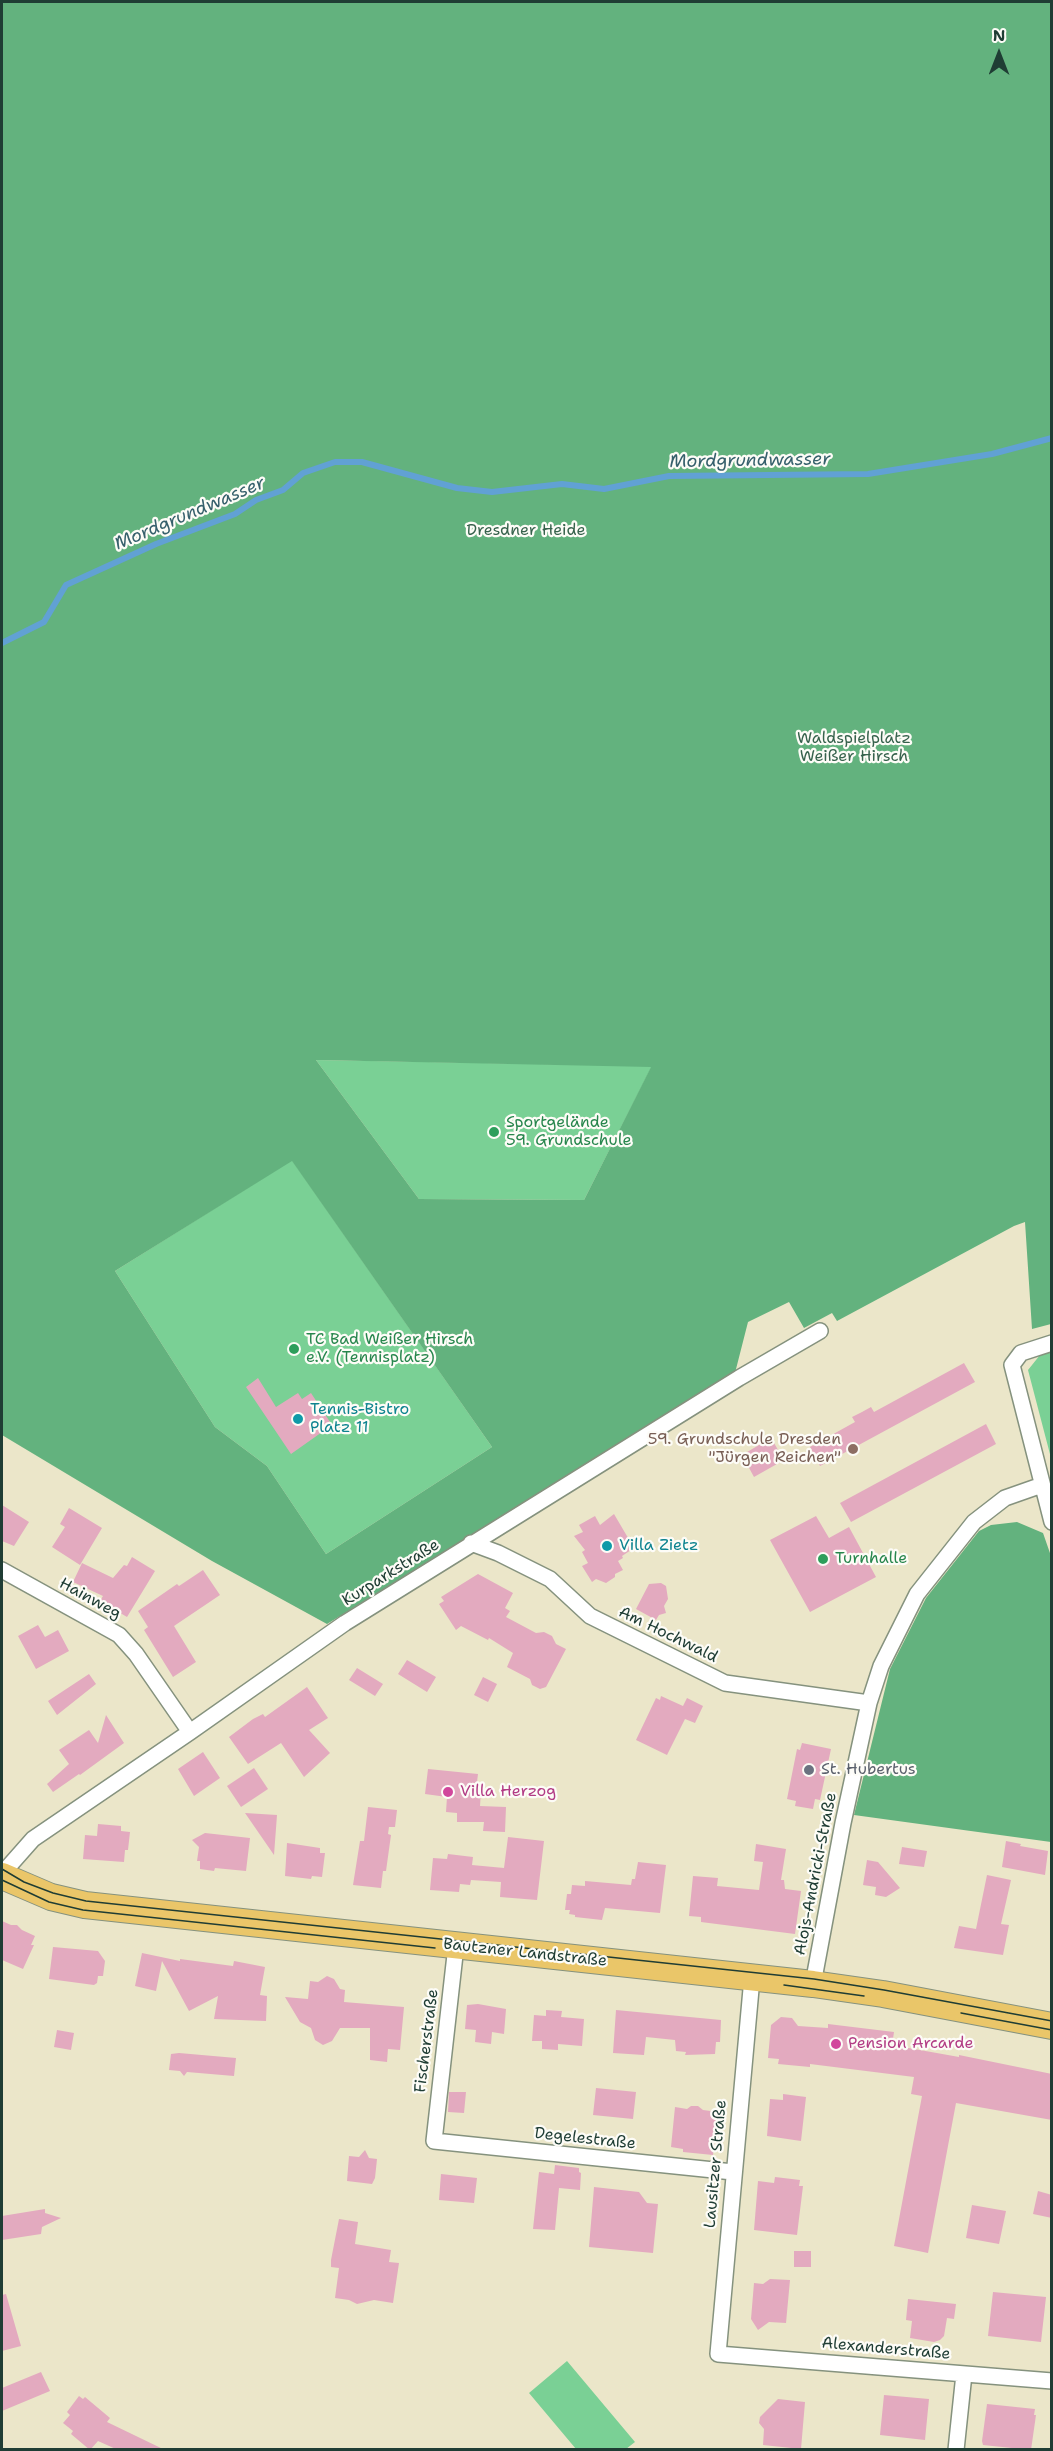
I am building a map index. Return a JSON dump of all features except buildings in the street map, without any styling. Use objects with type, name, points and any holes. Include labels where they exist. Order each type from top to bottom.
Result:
[{"type":"main road","name":"Bautzner Landstraße","points":[[2,1875],[51,1897],[85,1905],[813,1984],[883,1994],[1052,2026]]},
{"type":"street","name":"Kurparkstraße","points":[[2,1875],[33,1839],[345,1623],[729,1384],[820,1331]]},
{"type":"street","points":[[1052,1343],[1020,1353],[1012,1365],[1052,1521]]},
{"type":"street","name":"Alojs-Andricki-Straße","points":[[813,1984],[843,1823],[870,1703],[881,1666],[917,1594],[974,1522],[1005,1498],[1042,1485]]},
{"type":"street","name":"Am Hochwald","points":[[471,1543],[498,1553],[550,1579],[590,1616],[726,1683],[870,1703]]},
{"type":"street","name":"Hainweg","points":[[2,1570],[119,1635],[136,1654],[190,1732]]},
{"type":"street","name":"Fischerstraße","points":[[434,2141],[456,1946]]},
{"type":"street","name":"Lausitzer Straße","points":[[718,2354],[752,1978]]},
{"type":"street","name":"Degelestraße","points":[[434,2141],[733,2172]]},
{"type":"street","name":"Alexanderstraße","points":[[718,2354],[1052,2381]]},
{"type":"street","points":[[956,2450],[964,2374]]},
{"type":"green space","name":"Dresdner Heide","points":[[2,2],[1051,2],[1051,1324],[1032,1329],[1025,1222],[837,1321],[832,1313],[804,1328],[789,1302],[748,1322],[735,1373],[327,1624],[212,1561],[2,1435]],"holes":[[[317,1060],[651,1067],[584,1200],[419,1199]],[[292,1161],[492,1447],[326,1554],[267,1466],[215,1427],[115,1271]]]},
{"type":"green space","name":"Sportgelände 59. Grundschule","points":[[316,1060],[652,1066],[584,1200],[419,1199]]},
{"type":"green space","name":"TC Bad Weißer Hirsch e.V. (Tennisplatz)","points":[[292,1160],[492,1447],[326,1554],[267,1466],[215,1427],[115,1271]]},
{"type":"green space","points":[[1052,1351],[1051,1458],[1028,1370],[1040,1355]]},
{"type":"green space","points":[[1017,1522],[1043,1533],[1051,1556],[1051,1842],[854,1815],[890,1669],[926,1598],[979,1531],[991,1525]]},
{"type":"green space","points":[[567,2361],[635,2442],[626,2449],[576,2449],[529,2393]]},
{"type":"waterway","name":"Mordgrundwasser","points":[[2,643],[44,622],[66,585],[156,544],[235,514],[256,500],[283,490],[303,473],[335,462],[362,462],[457,488],[492,492],[562,484],[604,489],[669,476],[868,474],[992,454],[1052,438]]},
{"type":"tram line","points":[[2,1869],[24,1882],[53,1893],[86,1901],[814,1979],[1052,2021]]},
{"type":"tram line","points":[[2,1880],[49,1902],[83,1910],[435,1948]]},
{"type":"tram line","points":[[784,1985],[864,1996]]},
{"type":"tram line","points":[[961,2013],[1052,2030]]},
{"type":"place","name":"Sportgelände 59. Grundschule","points":[[494,1132]]},
{"type":"place","name":"TC Bad Weißer Hirsch e.V. (Tennisplatz)","points":[[294,1349]]},
{"type":"place","name":"Tennis-Bistro Platz 11","points":[[298,1419]]},
{"type":"place","name":"59. Grundschule Dresden \"Jürgen Reichen\"","points":[[853,1449]]},
{"type":"place","name":"Villa Zietz","points":[[607,1546]]},
{"type":"place","name":"Turnhalle","points":[[823,1559]]},
{"type":"place","name":"St. Hubertus","points":[[809,1770]]},
{"type":"place","name":"Villa Herzog","points":[[448,1792]]},
{"type":"place","name":"Pension Arcarde","points":[[836,2044]]},
{"type":"park label","name":"Waldspielplatz Weißer Hirsch","points":[[854,748]]}]
